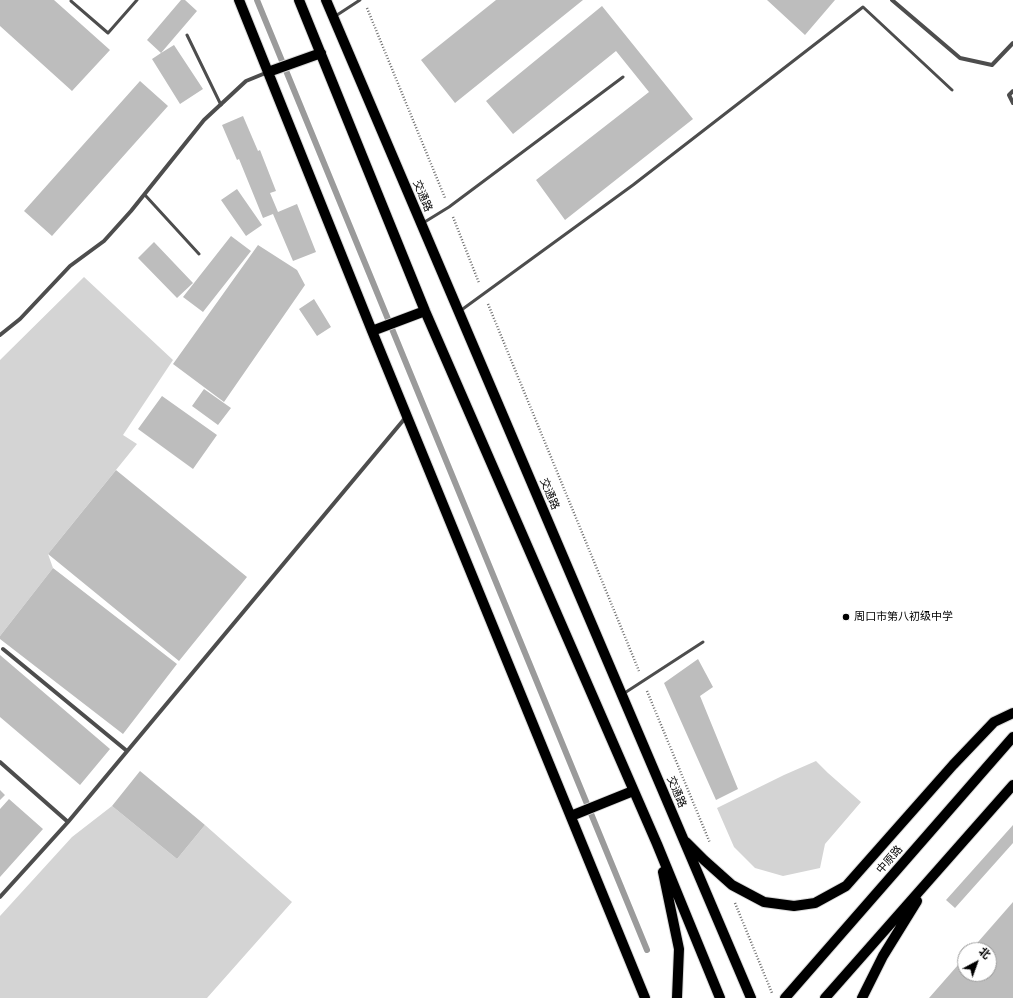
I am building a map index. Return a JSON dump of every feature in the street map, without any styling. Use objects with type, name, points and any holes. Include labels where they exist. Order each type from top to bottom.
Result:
[{"type":"main road","points":[[239,0],[372,331],[645,998]]},
{"type":"main road","points":[[299,0],[425,311],[657,844],[720,998]]},
{"type":"main road","name":"交通路","points":[[326,0],[751,998]]},
{"type":"main road","points":[[268,72],[321,53]]},
{"type":"main road","points":[[372,331],[425,311]]},
{"type":"main road","points":[[682,838],[724,879],[732,885],[764,902],[794,906],[815,903],[846,886],[953,765],[994,722],[1013,713]]},
{"type":"main road","name":"中原路","points":[[785,998],[1013,737]]},
{"type":"main road","points":[[825,998],[1013,785]]},
{"type":"main road","points":[[571,816],[633,791]]},
{"type":"main road","points":[[657,844],[679,949],[678,998]]},
{"type":"main road","points":[[862,998],[883,956],[932,876]]},
{"type":"street","points":[[892,0],[960,58],[992,65],[1013,43]]},
{"type":"street","points":[[0,336],[20,319],[70,266],[104,241],[145,195],[204,120],[246,81],[268,72]]},
{"type":"street","points":[[1013,91],[1009,95],[1013,103]]},
{"type":"street","points":[[0,897],[68,822],[407,415]]},
{"type":"street","points":[[3,649],[127,751]]},
{"type":"street","points":[[0,762],[68,822]]},
{"type":"lane","points":[[71,0],[108,34],[137,0]]},
{"type":"lane","points":[[333,18],[360,0]]},
{"type":"lane","points":[[458,312],[633,185],[863,7],[952,90]]},
{"type":"lane","points":[[186,35],[221,105]]},
{"type":"lane","points":[[421,224],[448,207],[624,77]]},
{"type":"lane","points":[[145,195],[198,254]]},
{"type":"lane","points":[[621,695],[702,642]]},
{"type":"path","points":[[367,7],[712,849]]},
{"type":"path","points":[[724,879],[774,998]]},
{"type":"shaded area","points":[[84,277],[173,360],[123,435],[137,444],[48,554],[53,568],[0,636],[0,360]]},
{"type":"shaded area","points":[[816,761],[861,802],[825,844],[820,868],[783,876],[755,868],[734,847],[717,808]]},
{"type":"shaded area","points":[[112,806],[177,859],[205,825],[292,902],[207,998],[0,998],[0,916],[72,837]]},
{"type":"building","points":[[0,0],[54,0],[110,50],[72,91],[0,26]]},
{"type":"building","points":[[181,0],[185,0],[197,11],[161,53],[147,40]]},
{"type":"building","points":[[496,0],[583,0],[455,103],[421,60]]},
{"type":"building","points":[[767,0],[835,0],[805,35]]},
{"type":"building","points":[[602,6],[693,119],[565,220],[536,180],[649,92],[616,51],[513,134],[486,101]]},
{"type":"building","points":[[174,45],[203,89],[180,104],[152,59]]},
{"type":"building","points":[[140,81],[168,106],[52,236],[24,211]]},
{"type":"building","points":[[243,116],[258,151],[260,150],[276,191],[270,193],[278,212],[297,204],[316,252],[293,261],[273,214],[263,218],[239,159],[237,160],[222,125]]},
{"type":"building","points":[[237,189],[262,225],[246,236],[221,200]]},
{"type":"building","points":[[231,236],[251,251],[203,312],[183,297]]},
{"type":"building","points":[[154,242],[193,283],[177,298],[138,258]]},
{"type":"building","points":[[258,245],[297,270],[305,285],[224,402],[173,364]]},
{"type":"building","points":[[314,299],[331,327],[317,336],[299,309]]},
{"type":"building","points":[[204,389],[231,408],[218,425],[192,406]]},
{"type":"building","points":[[162,396],[217,435],[193,469],[138,429]]},
{"type":"building","points":[[116,470],[247,577],[179,661],[48,554]]},
{"type":"building","points":[[53,568],[177,664],[123,734],[0,639],[0,636]]},
{"type":"building","points":[[0,655],[110,749],[80,785],[0,717]]},
{"type":"building","points":[[698,659],[713,687],[700,696],[738,789],[716,800],[664,683]]},
{"type":"building","points":[[140,771],[205,825],[177,859],[112,806]]},
{"type":"building","points":[[0,790],[5,795],[0,800]]},
{"type":"building","points":[[9,799],[43,829],[0,877],[0,809]]},
{"type":"building","points":[[1013,825],[1013,843],[955,908],[946,900]]},
{"type":"building","points":[[1013,902],[1013,998],[929,998],[957,966],[957,982],[997,982],[997,942],[978,942]]},
{"type":"waterway","points":[[257,0],[647,950]]},
{"type":"place","name":"周口市第八初级中学","points":[[846,617]]}]
